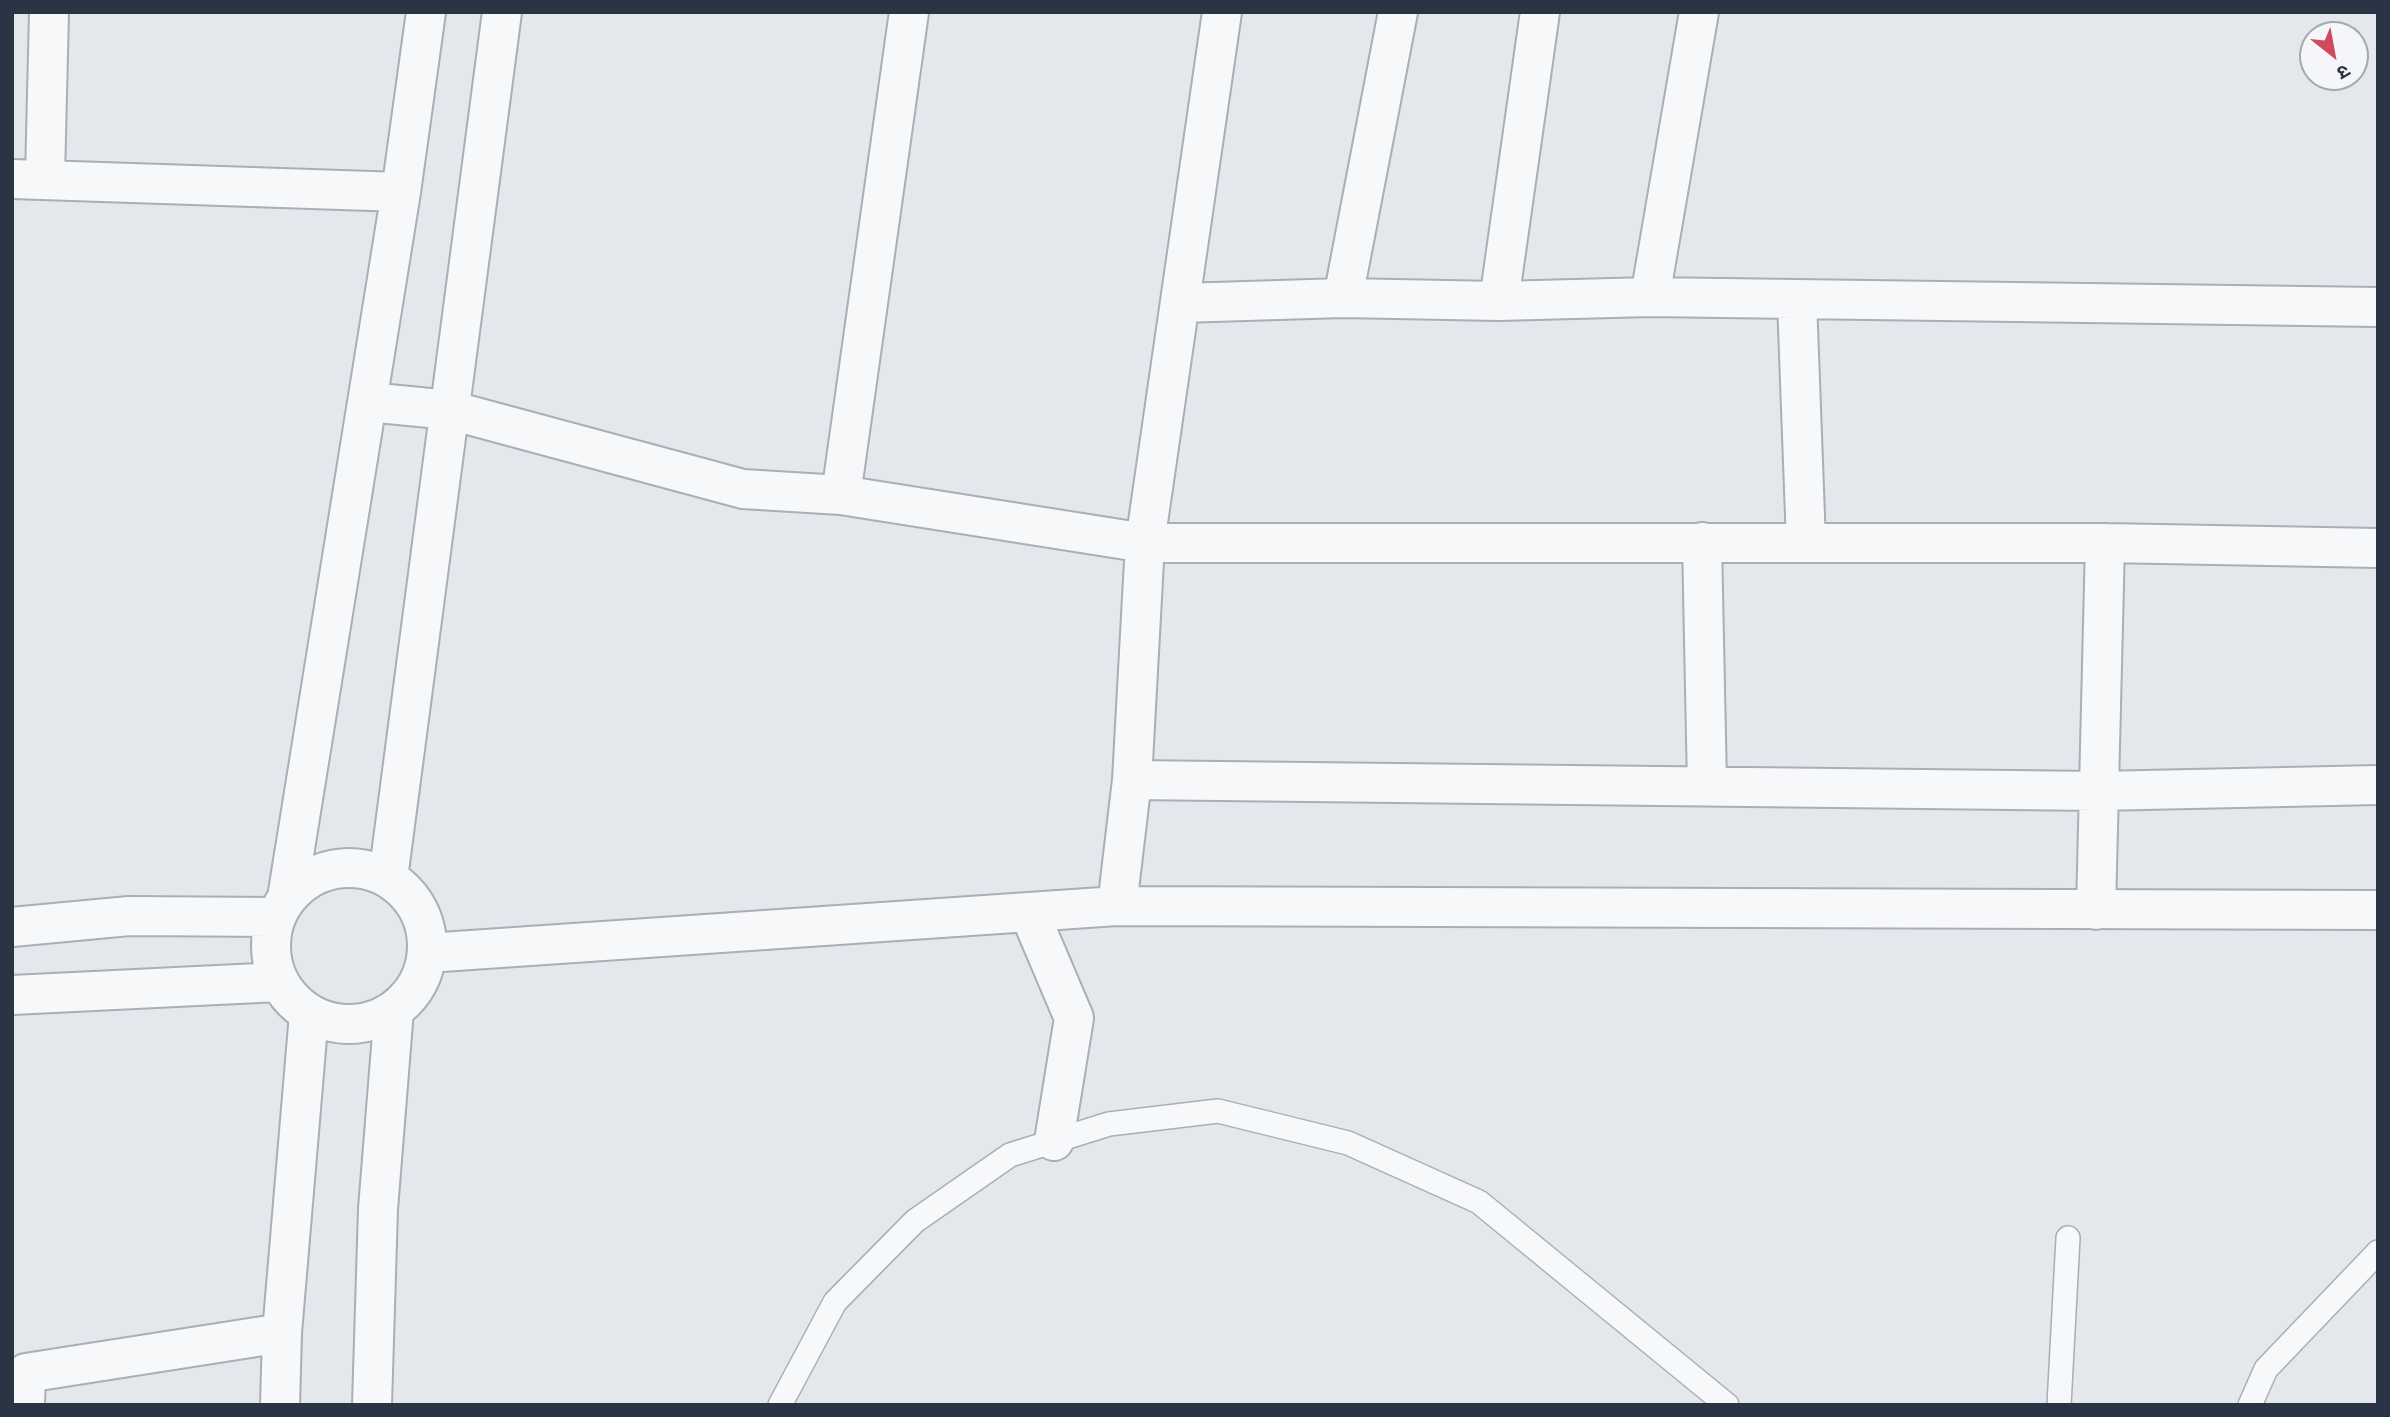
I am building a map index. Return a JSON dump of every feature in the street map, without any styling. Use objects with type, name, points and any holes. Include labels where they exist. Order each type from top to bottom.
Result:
[{"type":"street","points":[[49,12],[29,178],[401,192]]},
{"type":"street","points":[[12,927],[130,916],[281,908],[303,883],[323,872],[345,868],[367,870],[388,878],[405,892],[419,910],[426,931],[427,953],[421,975],[411,994],[394,1010],[374,1020],[352,1024],[330,1023],[309,1014],[291,1000],[279,982],[272,961],[270,939],[281,908],[368,402],[426,12]]},
{"type":"street","points":[[388,878],[502,12]]},
{"type":"street","points":[[841,495],[909,12]]},
{"type":"street","points":[[1117,906],[1132,780],[1145,543],[1222,12]]},
{"type":"street","points":[[1343,298],[1398,12]]},
{"type":"street","points":[[1499,301],[1540,12]]},
{"type":"street","points":[[1650,297],[1699,12]]},
{"type":"street","points":[[1181,303],[1343,298],[1499,301],[1650,297],[2378,307]]},
{"type":"street","points":[[1797,300],[1806,544]]},
{"type":"street","points":[[368,402],[450,410],[743,489],[841,495],[1145,543],[2105,543],[2378,548]]},
{"type":"street","points":[[1702,542],[1707,786]]},
{"type":"street","points":[[2095,911],[2105,543]]},
{"type":"street","points":[[1132,780],[2098,790],[2378,785]]},
{"type":"street","points":[[427,953],[1117,906],[2378,910]]},
{"type":"street","points":[[1029,912],[1074,1018],[1054,1141]]},
{"type":"street","points":[[12,995],[279,982]]},
{"type":"street","points":[[372,1405],[378,1209],[394,1010]]},
{"type":"street","points":[[280,1405],[282,1333],[309,1014]]},
{"type":"street","points":[[25,1405],[26,1373],[282,1333]]},
{"type":"lane","points":[[780,1405],[835,1302],[915,1221],[1010,1156],[1109,1124],[1218,1111],[1348,1143],[1479,1202],[1727,1405]]},
{"type":"lane","points":[[2059,1405],[2068,1238]]},
{"type":"lane","points":[[2250,1405],[2266,1369],[2378,1252]]}]
